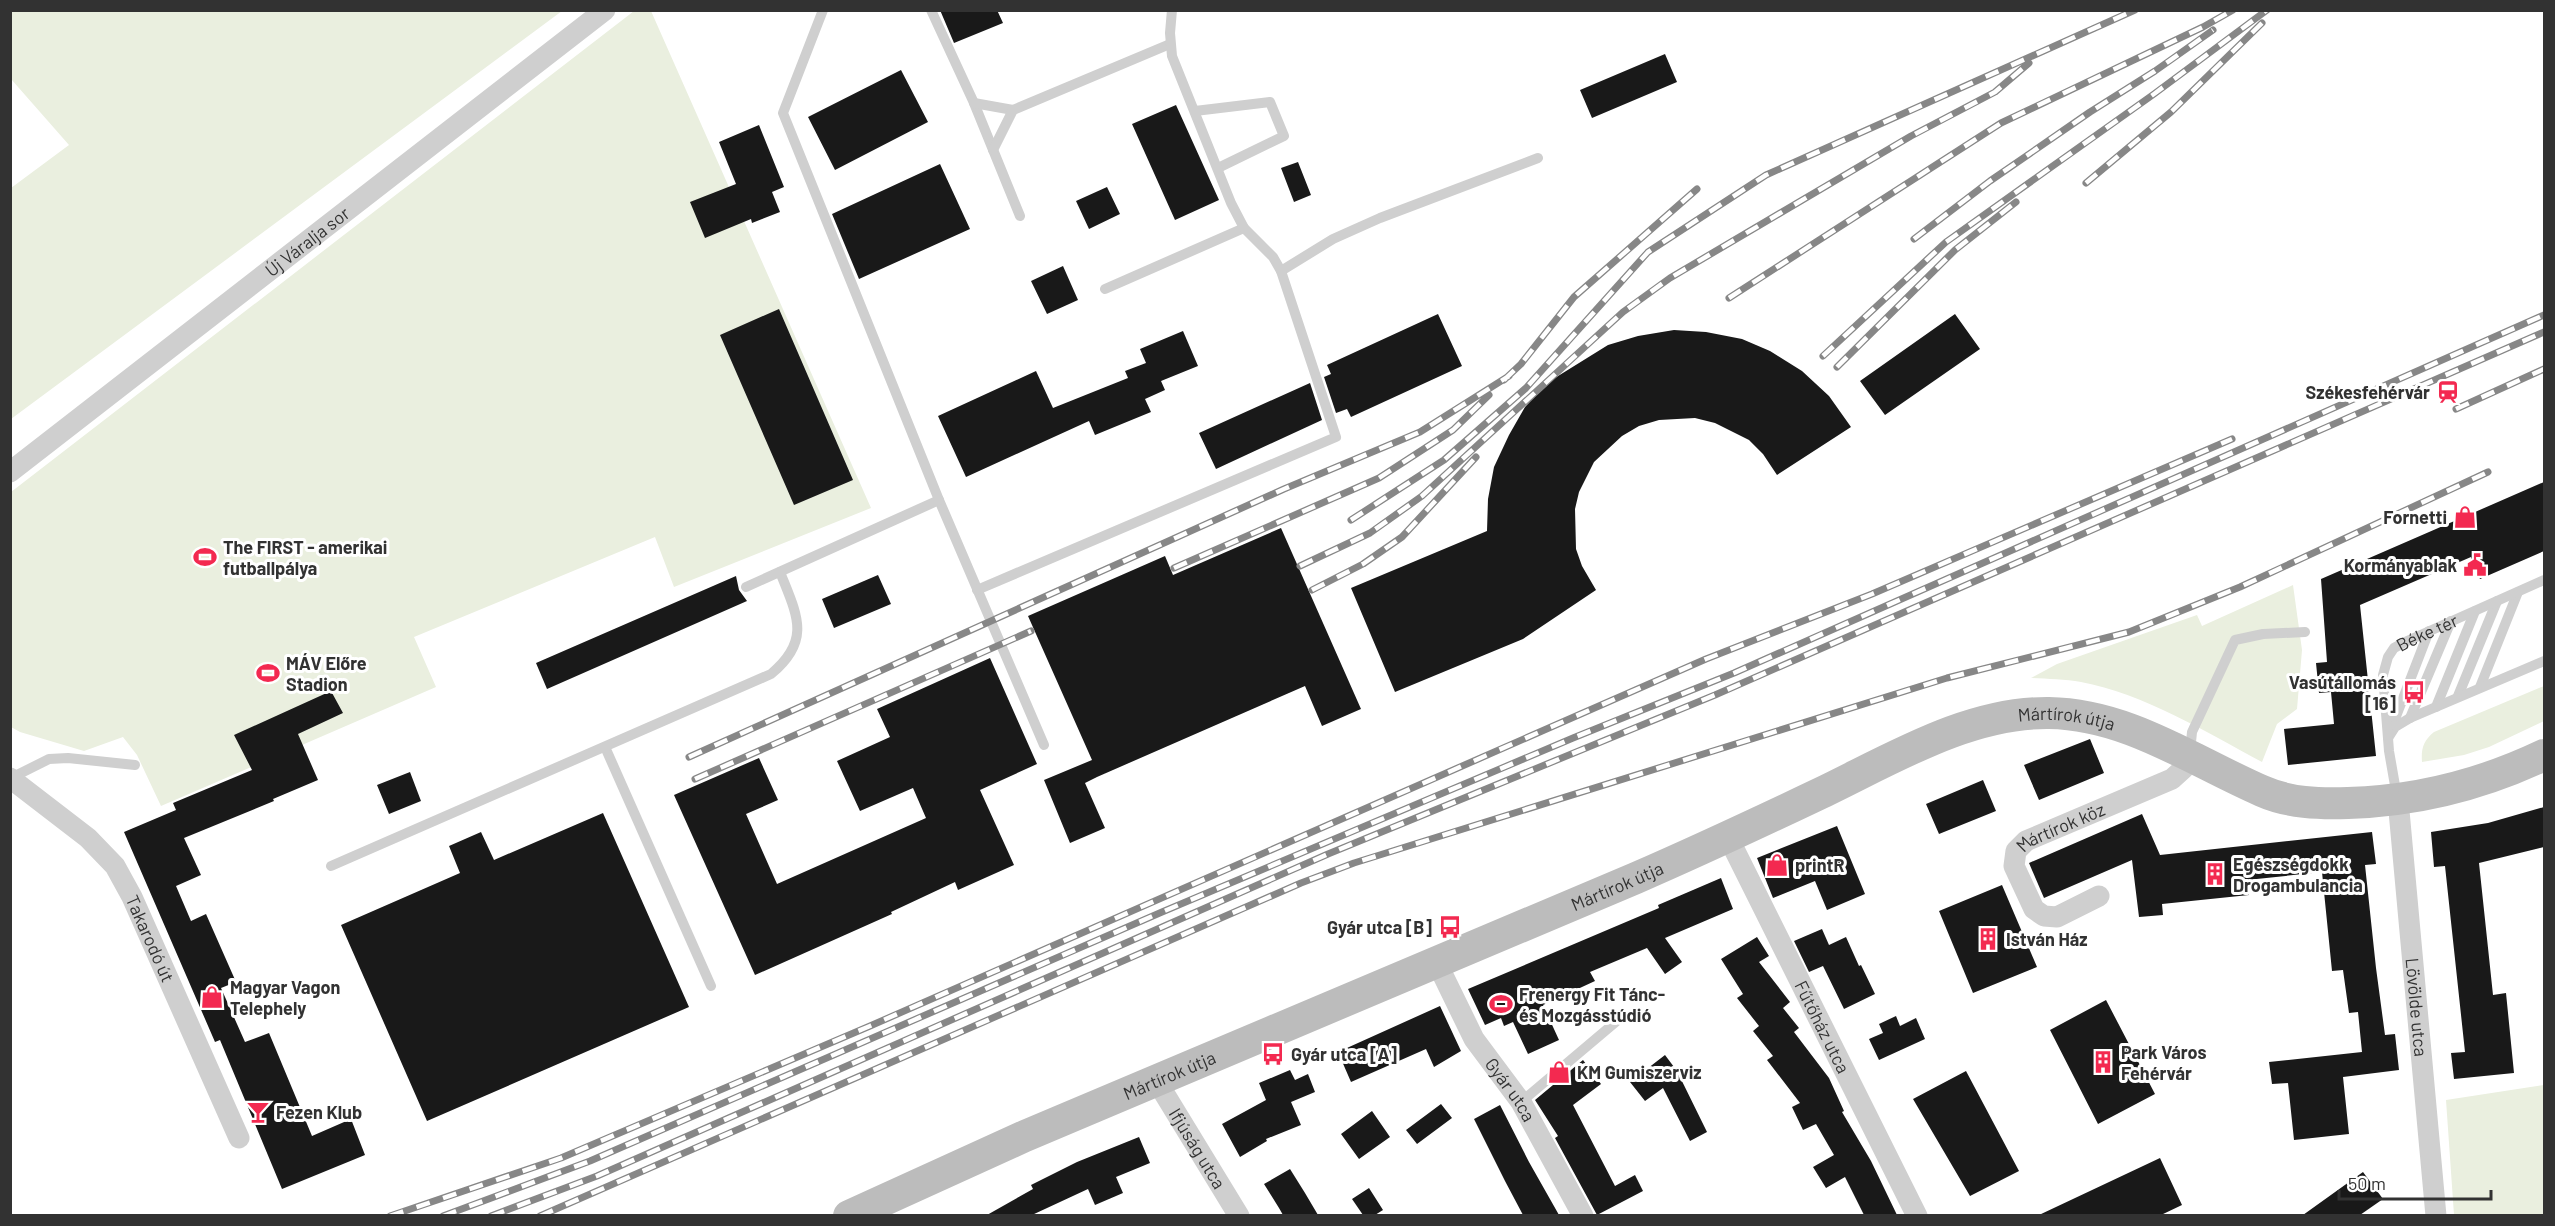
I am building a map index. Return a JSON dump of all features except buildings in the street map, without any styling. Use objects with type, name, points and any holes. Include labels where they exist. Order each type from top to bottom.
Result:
[{"type":"street","name":"Új Váralja sor","points":[[10,472],[605,10]]},
{"type":"street","name":"Mártírok útja","points":[[867,1212],[1156,1080],[1437,963],[1728,837],[1941,736],[2005,716],[2049,713],[2096,719],[2146,736],[2264,792],[2295,801],[2322,803],[2398,800]]},
{"type":"street","name":"Mártírok köz","points":[[2099,896],[2057,917],[2044,916],[2034,909],[2014,866],[2016,851],[2026,841],[2172,778],[2183,769],[2189,755]]},
{"type":"street","points":[[2398,800],[2446,792],[2508,773],[2544,755]]},
{"type":"street","points":[[2508,773],[2544,770]]},
{"type":"street","name":"Takarodó út","points":[[11,778],[88,838],[115,866],[132,897],[239,1138]]},
{"type":"street","name":"Lövölde utca","points":[[2398,800],[2436,1215]]},
{"type":"street","name":"Fűtőház utca","points":[[1728,837],[1917,1215]]},
{"type":"street","name":"Gyár utca","points":[[1437,963],[1474,1040],[1521,1102],[1583,1215]]},
{"type":"street","name":"Ifjúság utca","points":[[1156,1080],[1239,1215]]},
{"type":"lane","points":[[823,10],[783,113],[939,500],[1044,745]]},
{"type":"lane","points":[[931,10],[974,102],[1020,216]]},
{"type":"lane","points":[[977,590],[1336,436],[1281,271],[1273,257],[1244,228],[1172,56],[1170,44],[1172,10]]},
{"type":"lane","points":[[974,102],[1013,110],[1170,44]]},
{"type":"lane","points":[[1195,111],[1270,102],[1284,136],[1218,168]]},
{"type":"lane","points":[[993,150],[1013,110]]},
{"type":"lane","points":[[1281,271],[1334,239],[1380,218],[1538,158]]},
{"type":"lane","points":[[1105,290],[1244,228]]},
{"type":"lane","points":[[746,587],[939,500]]},
{"type":"lane","points":[[332,866],[771,674],[786,662],[796,644],[795,610],[780,572]]},
{"type":"lane","name":"Béke tér","points":[[2398,800],[2388,738],[2382,675],[2394,648],[2544,580]]},
{"type":"lane","points":[[2480,687],[2518,592]]},
{"type":"lane","points":[[2458,696],[2497,601]]},
{"type":"lane","points":[[2436,706],[2475,611]]},
{"type":"lane","points":[[2410,718],[2451,621]]},
{"type":"lane","points":[[2388,738],[2429,631]]},
{"type":"lane","points":[[2189,755],[2192,732],[2235,640],[2263,634],[2305,632]]},
{"type":"lane","points":[[2388,738],[2395,727],[2410,718],[2544,661]]},
{"type":"lane","points":[[605,747],[711,986]]},
{"type":"lane","points":[[11,778],[49,759],[68,758],[135,765]]},
{"type":"lane","points":[[1521,1102],[1624,1015]]},
{"type":"green space","points":[[11,10],[562,11],[11,419],[11,188],[69,145],[11,79]]},
{"type":"green space","points":[[634,11],[651,11],[871,508],[674,587],[655,537],[414,637],[436,687],[161,806],[137,755],[123,737],[84,751],[20,732],[11,727],[11,492]]},
{"type":"green space","points":[[2293,585],[2302,650],[2297,709],[2277,724],[2262,762],[2174,715],[2127,695],[2081,682],[2031,678],[2057,664],[2197,615],[2202,626]]},
{"type":"green space","points":[[2544,686],[2544,721],[2489,747],[2464,755],[2422,762],[2424,746],[2434,732]]},
{"type":"green space","points":[[2544,1085],[2544,1215],[2454,1215],[2446,1100]]},
{"type":"railway","points":[[1351,520],[1444,460],[1526,388],[1648,252],[1766,175],[2135,10]]},
{"type":"railway","points":[[1729,298],[2001,123],[2203,27],[2233,10]]},
{"type":"railway","points":[[1823,356],[1946,242],[2154,94],[2267,10]]},
{"type":"railway","points":[[2086,183],[2171,112],[2262,23]]},
{"type":"railway","points":[[1914,239],[1990,181],[2213,30]]},
{"type":"railway","points":[[1300,566],[1370,533],[1422,496],[1623,312],[1670,278],[1911,136],[1995,92],[2029,63]]},
{"type":"railway","points":[[1504,380],[1521,364],[1574,297],[1697,189]]},
{"type":"railway","points":[[1837,367],[1955,250],[2016,202]]},
{"type":"railway","points":[[443,1216],[590,1161],[1162,912],[1573,738],[1734,673],[2544,315]]},
{"type":"railway","points":[[491,1216],[597,1176],[1328,854],[1715,695],[2544,332]]},
{"type":"railway","points":[[2456,409],[2544,369]]},
{"type":"railway","points":[[689,757],[1284,489],[1420,432],[1509,376]]},
{"type":"railway","points":[[1174,568],[1379,478],[1453,430],[1489,395]]},
{"type":"railway","points":[[390,1216],[561,1158],[870,1026],[1706,659],[1872,594],[2232,439]]},
{"type":"railway","points":[[1312,590],[1363,564],[1402,537],[1476,457]]},
{"type":"railway","points":[[540,1216],[1301,883],[1354,863],[1947,678],[2129,632],[2240,587],[2488,472]]},
{"type":"railway","points":[[695,779],[1031,631]]},
{"type":"place","name":"Székesfehérvár","points":[[2448,392]]},
{"type":"place","name":"Fornetti","points":[[2465,517]]},
{"type":"place","name":"The FIRST - amerikai futballpálya","points":[[205,557]]},
{"type":"place","name":"Kormányablak","points":[[2475,565]]},
{"type":"place","name":"MÁV Előre Stadion","points":[[268,673]]},
{"type":"place","name":"Vasútállomás [16]","points":[[2414,692]]},
{"type":"place","name":"printR","points":[[1777,865]]},
{"type":"place","name":"Egészségdokk Drogambulancia","points":[[2215,874]]},
{"type":"place","name":"Gyár utca [B]","points":[[1450,927]]},
{"type":"place","name":"István Ház","points":[[1988,939]]},
{"type":"place","name":"Magyar Vagon Telephely","points":[[212,997]]},
{"type":"place","name":"Frenergy Fit Tánc- és Mozgásstúdió","points":[[1501,1004]]},
{"type":"place","name":"Gyár utca [A]","points":[[1273,1054]]},
{"type":"place","name":"Park Város Fehérvár","points":[[2103,1062]]},
{"type":"place","name":"KM Gumiszerviz","points":[[1559,1072]]},
{"type":"place","name":"Fezen Klub","points":[[258,1112]]}]
